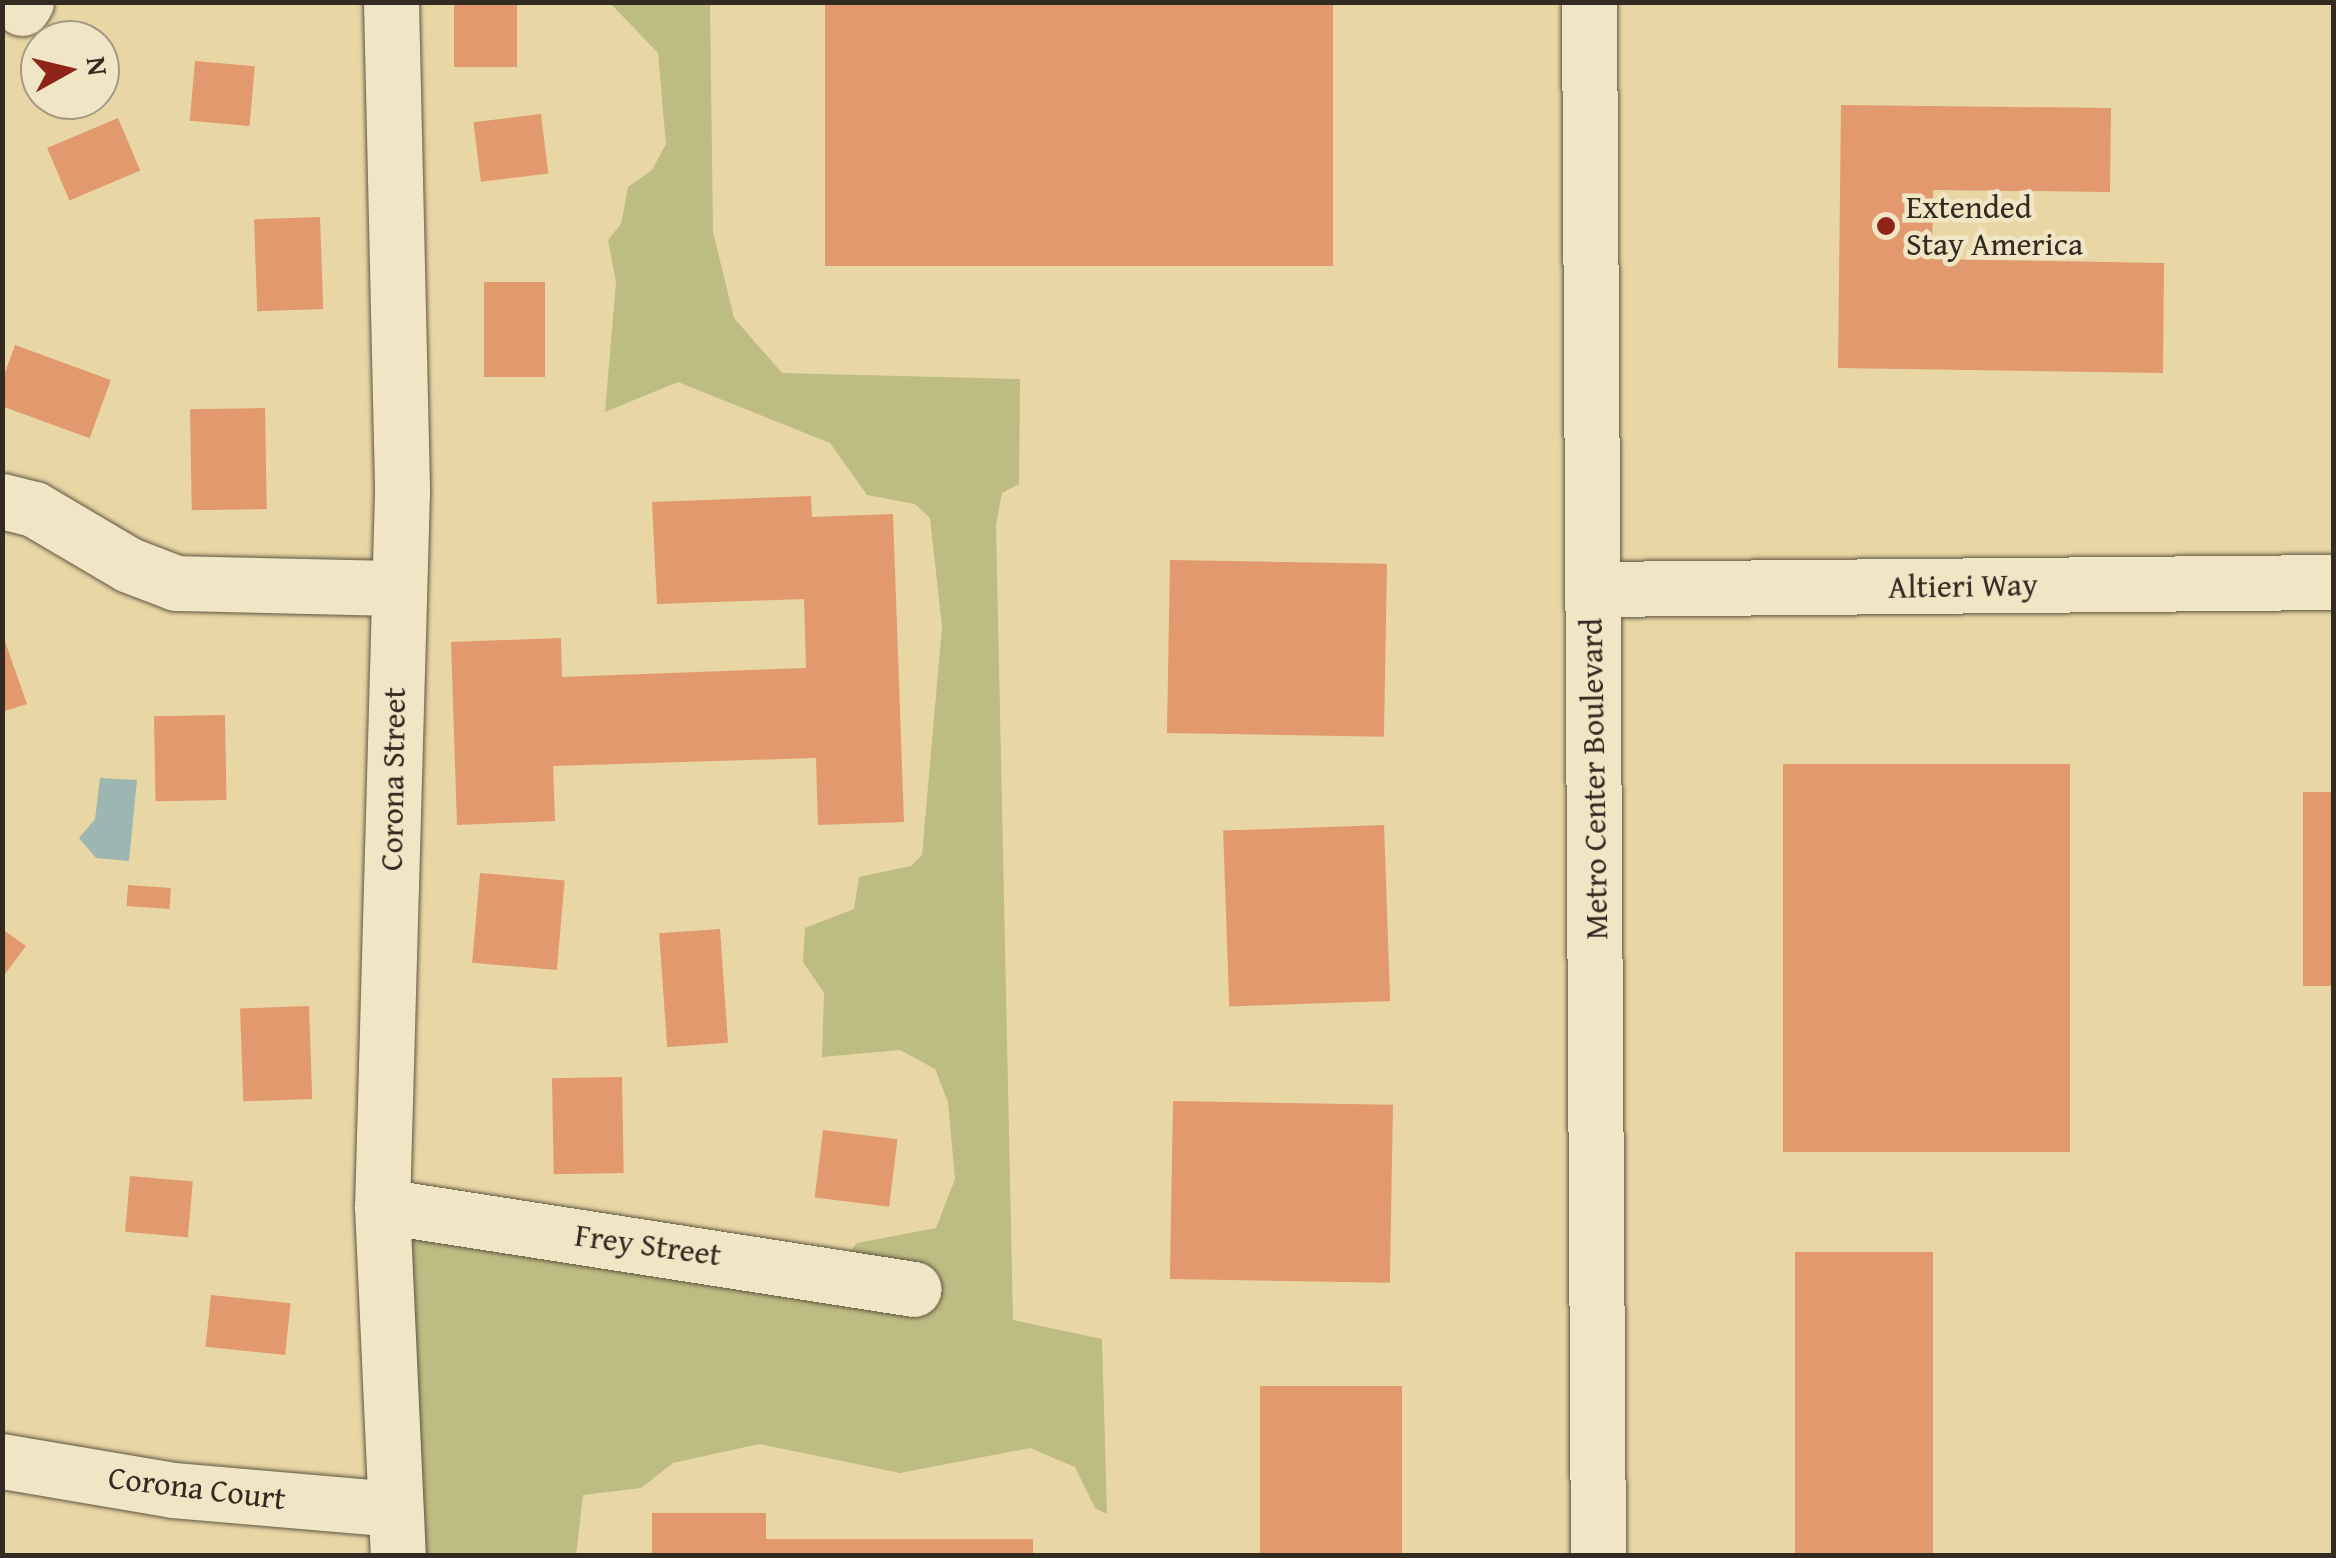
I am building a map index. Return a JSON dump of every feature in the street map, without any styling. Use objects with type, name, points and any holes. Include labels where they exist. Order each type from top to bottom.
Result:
[{"type":"street","name":"Corona Street","points":[[391,2],[398,588],[382,1206],[395,1532]]},
{"type":"street","name":"Metro Center Boulevard","points":[[1589,2],[1598,1556]]},
{"type":"street","points":[[2,502],[34,509],[129,566],[176,583],[398,588]]},
{"type":"street","name":"Altieri Way","points":[[1592,589],[2334,582]]},
{"type":"street","name":"Frey Street","points":[[382,1206],[914,1288]]},
{"type":"street","name":"Corona Court","points":[[2,1461],[395,1532]]},
{"type":"shaded area","points":[[610,3],[710,3],[713,232],[734,318],[782,373],[1020,379],[1019,484],[1002,493],[996,525],[1013,1320],[1102,1339],[1107,1514],[1095,1508],[1075,1467],[1030,1448],[900,1473],[759,1444],[673,1463],[641,1488],[583,1495],[576,1555],[411,1555],[387,1213],[837,1269],[857,1243],[936,1228],[955,1179],[948,1102],[935,1069],[900,1050],[822,1057],[824,993],[803,962],[805,928],[854,909],[859,877],[911,866],[922,855],[942,627],[930,518],[915,504],[867,495],[830,443],[678,382],[605,412],[616,282],[608,240],[621,224],[628,187],[652,170],[666,144],[658,53]]},
{"type":"water","points":[[100,778],[137,780],[129,861],[96,858],[79,838],[95,819]]},
{"type":"building","points":[[454,2],[517,2],[517,67],[454,67]]},
{"type":"building","points":[[825,2],[1333,2],[1333,266],[825,266]]},
{"type":"building","points":[[195,61],[255,66],[250,126],[190,121]]},
{"type":"building","name":"Extended Stay America","points":[[1841,105],[2111,108],[2110,192],[1933,190],[1932,259],[2164,263],[2163,373],[1838,368]]},
{"type":"building","points":[[541,114],[548,174],[481,182],[474,122]]},
{"type":"building","points":[[119,120],[140,170],[69,201],[47,148]]},
{"type":"building","points":[[320,217],[323,309],[257,311],[254,219]]},
{"type":"building","points":[[484,282],[545,282],[545,377],[484,377]]},
{"type":"building","points":[[15,345],[111,380],[90,438],[2,406],[2,381]]},
{"type":"building","points":[[265,408],[267,509],[192,510],[190,409]]},
{"type":"building","points":[[811,496],[812,517],[893,514],[904,822],[818,825],[816,758],[553,766],[555,821],[457,825],[451,642],[561,638],[562,677],[806,668],[804,599],[657,604],[652,502]]},
{"type":"building","points":[[1170,560],[1387,564],[1384,737],[1167,733]]},
{"type":"building","points":[[2,633],[27,704],[2,712]]},
{"type":"building","points":[[225,715],[226,800],[155,801],[154,716]]},
{"type":"building","points":[[1783,764],[2070,764],[2070,1152],[1783,1152]]},
{"type":"building","points":[[2303,792],[2334,792],[2334,986],[2303,986]]},
{"type":"building","points":[[1384,825],[1390,1001],[1229,1007],[1223,831]]},
{"type":"building","points":[[480,873],[565,880],[557,970],[472,963]]},
{"type":"building","points":[[128,885],[171,888],[169,909],[127,906]]},
{"type":"building","points":[[2,929],[26,946],[2,978]]},
{"type":"building","points":[[720,929],[728,1043],[667,1047],[659,933]]},
{"type":"building","points":[[309,1006],[312,1099],[243,1101],[240,1008]]},
{"type":"building","points":[[622,1077],[624,1173],[554,1174],[552,1078]]},
{"type":"building","points":[[1173,1101],[1393,1105],[1390,1283],[1170,1279]]},
{"type":"building","points":[[823,1130],[897,1139],[889,1207],[815,1197]]},
{"type":"building","points":[[130,1176],[193,1181],[188,1237],[125,1232]]},
{"type":"building","points":[[1795,1252],[1933,1252],[1933,1556],[1795,1556]]},
{"type":"building","points":[[211,1295],[291,1303],[285,1355],[206,1347]]},
{"type":"building","points":[[1260,1386],[1402,1386],[1402,1556],[1260,1556]]},
{"type":"building","points":[[652,1513],[766,1513],[766,1539],[1033,1539],[1033,1556],[652,1556]]},
{"type":"place","name":"Extended Stay America","points":[[1886,226]]}]
